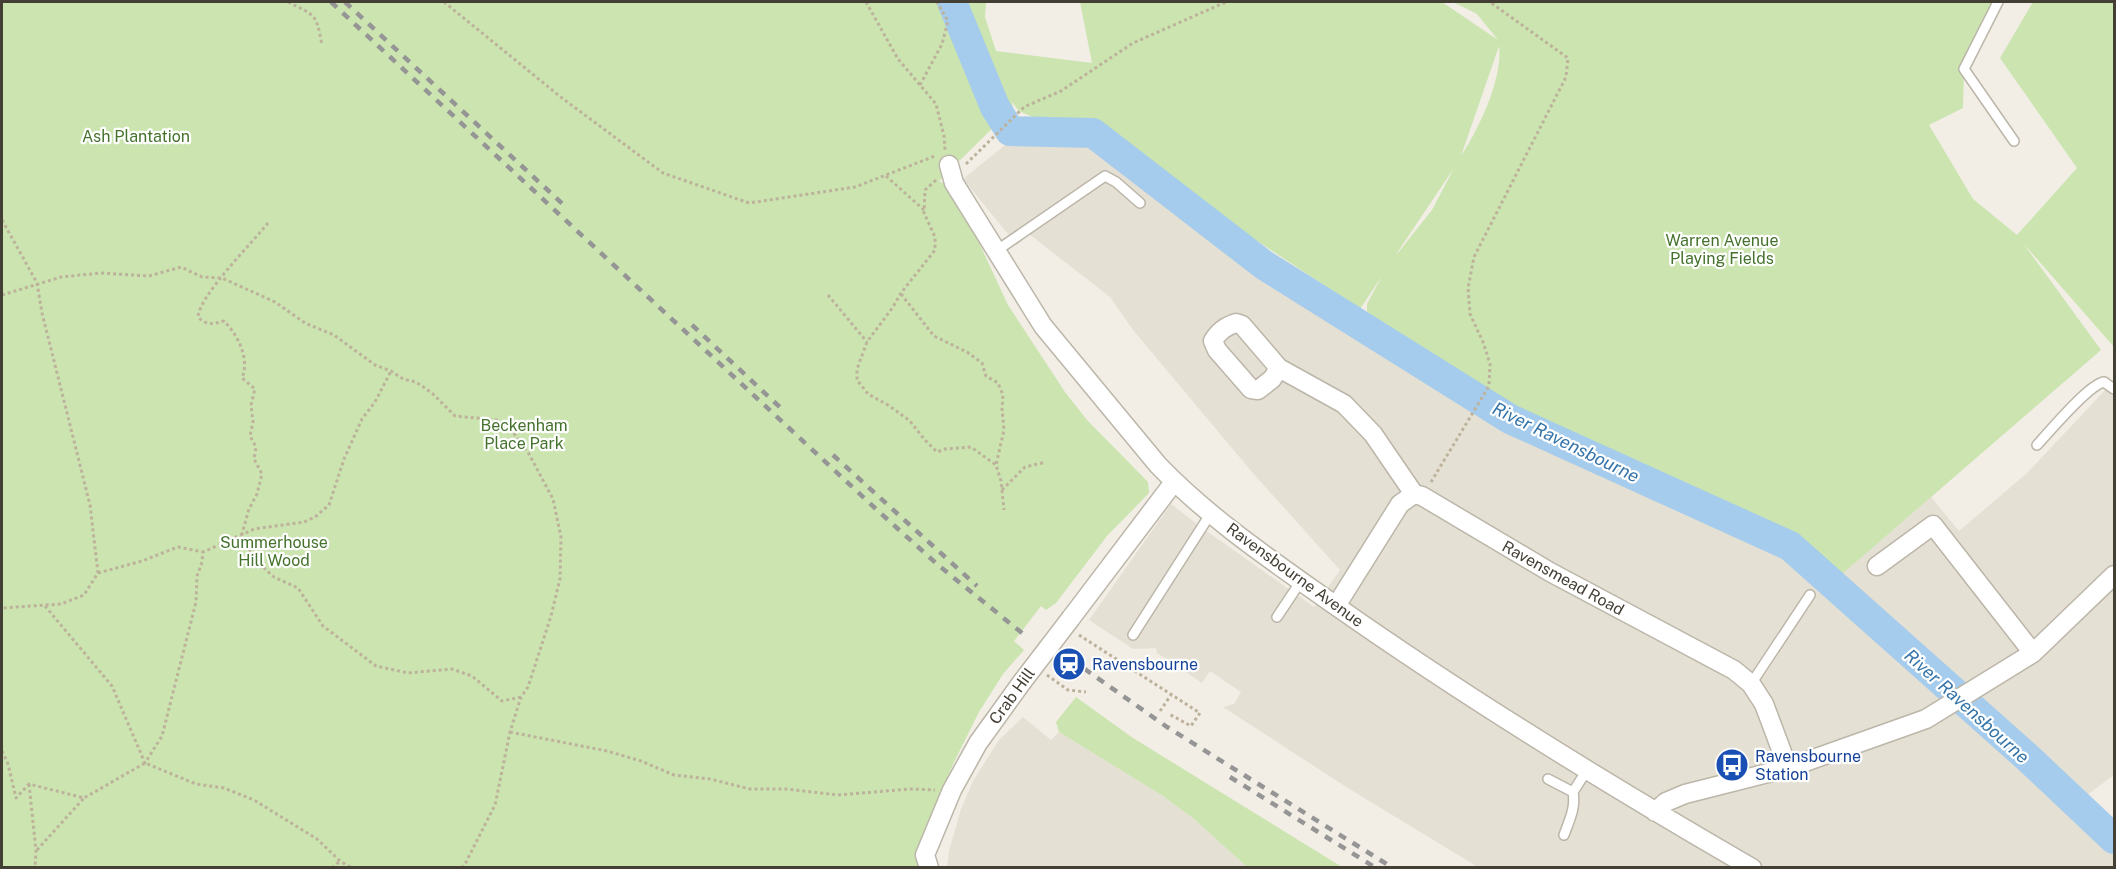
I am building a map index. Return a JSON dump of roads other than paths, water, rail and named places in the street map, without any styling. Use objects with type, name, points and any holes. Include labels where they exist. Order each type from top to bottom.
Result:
[{"type":"street","name":"Ravensbourne Avenue","points":[[945,169],[1042,326],[1174,482],[1247,544],[1399,651],[1655,812],[1752,867]]},
{"type":"street","points":[[1279,368],[1344,404],[1373,434],[1418,495],[1400,504],[1336,606]]},
{"type":"street","name":"Crab Hill","points":[[929,867],[925,855],[952,790],[978,743],[1174,482]]},
{"type":"street","name":"Ravensmead Road","points":[[1418,495],[1550,573],[1734,670],[1751,684],[1764,704],[1788,768]]},
{"type":"street","points":[[1877,566],[1933,525],[2033,654]]},
{"type":"street","points":[[1655,812],[1666,802],[1685,794],[1788,768],[1926,719],[2033,654],[2115,575]]},
{"type":"lane","points":[[1998,2],[1964,69],[2014,141]]},
{"type":"lane","points":[[996,251],[1105,176],[1140,202]]},
{"type":"lane","points":[[2037,445],[2100,382],[2115,389]]},
{"type":"lane","points":[[1133,635],[1211,513]]},
{"type":"lane","points":[[1277,617],[1300,581]]},
{"type":"lane","points":[[1751,684],[1810,595]]},
{"type":"lane","points":[[1564,835],[1573,810],[1575,800],[1573,792],[1587,770]]},
{"type":"lane","points":[[1548,779],[1573,792]]},
{"type":"waterway","name":"River Ravensbourne","points":[[952,2],[995,107],[1010,131],[1093,133],[1264,265],[1510,419],[1790,546],[2028,758],[2114,839]]},
{"type":"railway","points":[[331,2],[876,509],[938,565],[1027,637]]},
{"type":"railway","points":[[345,2],[567,208]]},
{"type":"railway","points":[[692,325],[784,411]]},
{"type":"railway","points":[[833,455],[977,586]]},
{"type":"railway","points":[[1045,641],[1167,727],[1393,868]]},
{"type":"railway","points":[[1230,777],[1376,868]]},
{"type":"place","name":"Ravensbourne","points":[[1069,664]]},
{"type":"place","name":"Ravensbourne Station","points":[[1732,765]]},
{"type":"park label","name":"Ash Plantation","points":[[136,136]]},
{"type":"park label","name":"Warren Avenue Playing Fields","points":[[1722,249]]},
{"type":"park label","name":"Beckenham Place Park","points":[[524,434]]},
{"type":"park label","name":"Summerhouse Hill Wood","points":[[274,551]]}]
